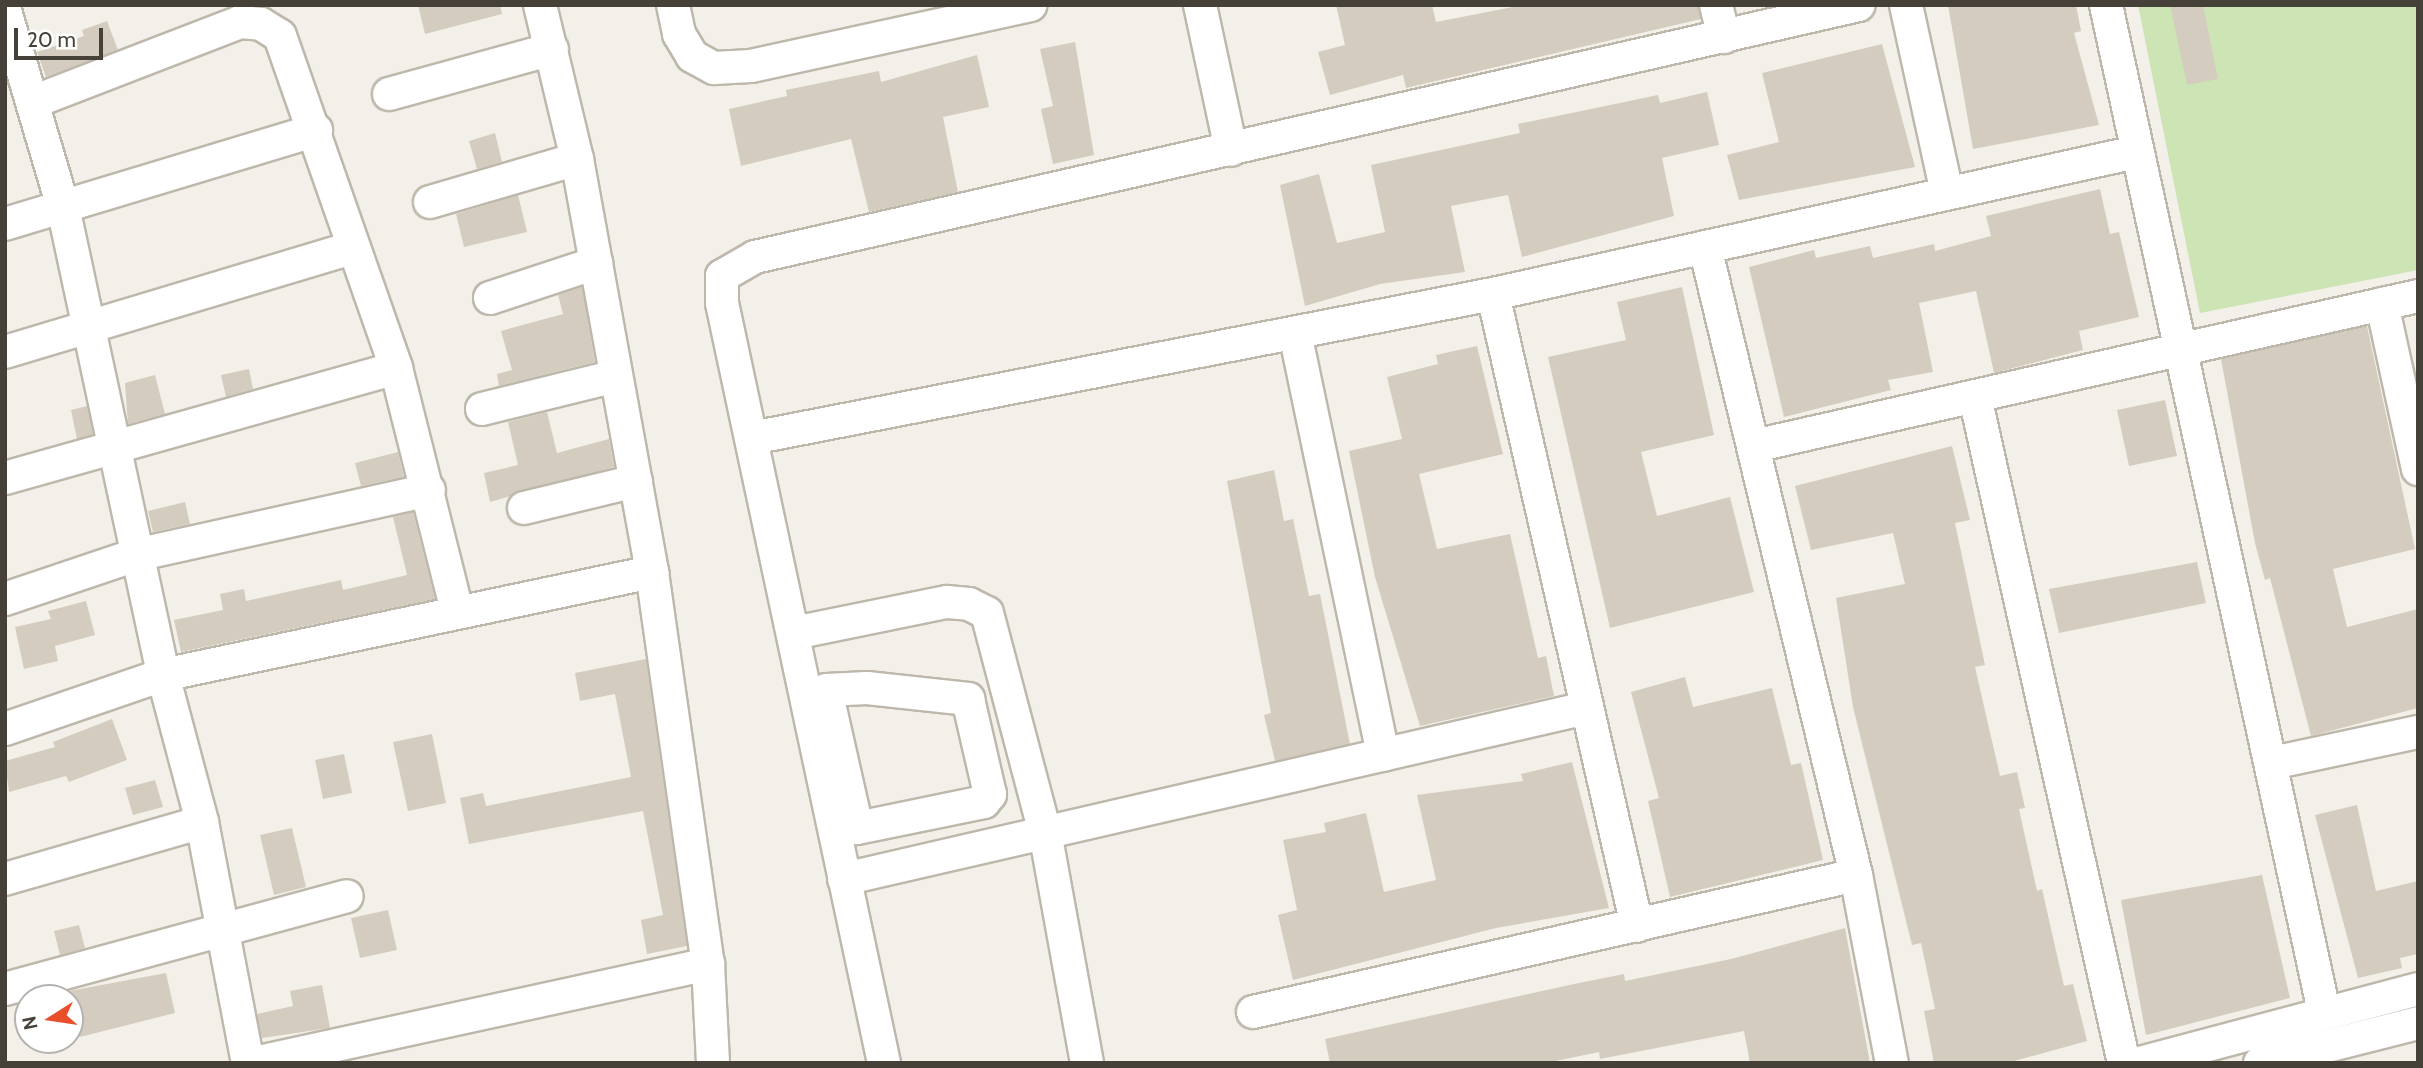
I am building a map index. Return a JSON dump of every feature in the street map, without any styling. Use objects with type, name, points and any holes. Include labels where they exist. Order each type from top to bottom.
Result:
[{"type":"street","points":[[32,5],[6,13],[63,207],[136,555],[163,675],[201,822],[248,1063]]},
{"type":"street","points":[[540,5],[577,159],[652,572],[708,964],[713,1063]]},
{"type":"street","points":[[673,5],[679,34],[692,56],[714,68],[751,66],[1030,5]]},
{"type":"street","points":[[1200,5],[1231,150]]},
{"type":"street","points":[[1716,5],[1724,37]]},
{"type":"street","points":[[884,1063],[844,879],[838,791],[820,709],[794,632],[722,303],[722,276],[736,263],[1859,5]]},
{"type":"street","points":[[1906,5],[1947,193]]},
{"type":"street","points":[[2106,5],[2136,152],[2185,349],[2324,1012]]},
{"type":"street","points":[[33,102],[224,27],[261,24],[280,36],[316,130],[396,368],[429,490],[457,610]]},
{"type":"street","points":[[389,94],[552,50]]},
{"type":"street","points":[[5,224],[316,130]]},
{"type":"street","points":[[752,438],[1493,294],[2136,152]]},
{"type":"street","points":[[430,202],[577,159]]},
{"type":"street","points":[[5,352],[355,247]]},
{"type":"street","points":[[1706,247],[1856,875],[1892,1063]]},
{"type":"street","points":[[490,298],[596,263]]},
{"type":"street","points":[[1493,294],[1637,926]]},
{"type":"street","points":[[1754,446],[2418,296]]},
{"type":"street","points":[[2382,304],[2418,469]]},
{"type":"street","points":[[1295,333],[1383,755]]},
{"type":"street","points":[[5,478],[114,445],[396,368]]},
{"type":"street","points":[[482,409],[617,376]]},
{"type":"street","points":[[1975,397],[2124,1063]]},
{"type":"street","points":[[524,508],[636,481]]},
{"type":"street","points":[[5,599],[136,555],[429,490]]},
{"type":"street","points":[[5,729],[163,675],[457,610],[652,572]]},
{"type":"street","points":[[794,632],[947,602],[969,604],[987,613],[1045,832],[1087,1063]]},
{"type":"street","points":[[820,709],[826,690],[968,699],[990,794],[984,802],[857,828],[838,791]]},
{"type":"street","points":[[844,879],[1586,708]]},
{"type":"street","points":[[2272,763],[2418,732]]},
{"type":"street","points":[[5,879],[201,822]]},
{"type":"street","points":[[1253,1012],[1856,875]]},
{"type":"street","points":[[5,989],[347,897]]},
{"type":"street","points":[[254,1063],[708,964]]},
{"type":"street","points":[[2140,1063],[2418,989]]},
{"type":"street","points":[[2260,1063],[2418,1023]]},
{"type":"green space","points":[[2138,5],[2418,5],[2418,270],[2200,313]]},
{"type":"building","points":[[418,5],[500,5],[502,14],[425,34]]},
{"type":"building","points":[[1336,5],[1432,5],[1436,22],[1523,5],[1698,5],[1701,19],[1406,88],[1403,75],[1330,95],[1318,52],[1345,45]]},
{"type":"building","points":[[1948,5],[2076,5],[2081,31],[2074,33],[2099,125],[1973,149]]},
{"type":"building","points":[[2170,5],[2203,5],[2218,79],[2187,85]]},
{"type":"building","points":[[107,21],[118,50],[46,77],[37,52],[84,36],[82,30]]},
{"type":"building","points":[[1075,42],[1094,155],[1053,164],[1041,109],[1053,106],[1040,49]]},
{"type":"building","points":[[1882,44],[1915,167],[1739,200],[1727,155],[1779,142],[1762,73]]},
{"type":"building","points":[[977,55],[989,107],[943,117],[958,192],[869,212],[851,139],[741,166],[729,109],[787,96],[786,90],[879,71],[881,82]]},
{"type":"building","points":[[1707,92],[1719,145],[1662,158],[1674,216],[1522,257],[1508,195],[1451,206],[1465,272],[1380,284],[1305,306],[1280,185],[1319,174],[1337,243],[1385,232],[1371,165],[1520,133],[1518,124],[1658,95],[1660,103]]},
{"type":"building","points":[[495,133],[502,162],[477,169],[469,141]]},
{"type":"building","points":[[2100,189],[2110,234],[2119,232],[2139,317],[2079,331],[2083,350],[1994,373],[1976,291],[1919,303],[1933,372],[1888,380],[1891,390],[1784,417],[1749,267],[1814,250],[1816,258],[1870,246],[1873,258],[1934,244],[1935,251],[1991,236],[1986,216]]},
{"type":"building","points":[[518,195],[527,232],[464,247],[456,214]]},
{"type":"building","points":[[582,287],[595,362],[499,386],[497,374],[512,370],[501,331],[563,314],[558,295]]},
{"type":"building","points":[[1682,287],[1714,435],[1641,452],[1657,516],[1730,497],[1754,592],[1610,628],[1548,357],[1626,340],[1617,302]]},
{"type":"building","points":[[2367,326],[2415,549],[2333,569],[2347,627],[2418,609],[2418,708],[2311,736],[2270,578],[2265,580],[2255,543],[2221,359]]},
{"type":"building","points":[[1477,346],[1503,454],[1419,474],[1437,549],[1510,534],[1538,658],[1546,656],[1554,696],[1420,726],[1375,577],[1349,451],[1402,439],[1387,377],[1438,364],[1436,355]]},
{"type":"building","points":[[249,369],[253,389],[226,397],[221,375]]},
{"type":"building","points":[[155,375],[165,414],[128,424],[125,383]]},
{"type":"building","points":[[2165,400],[2177,456],[2129,466],[2117,410]]},
{"type":"building","points":[[87,406],[93,434],[77,439],[71,410]]},
{"type":"building","points":[[547,412],[557,453],[609,439],[614,467],[490,502],[484,473],[518,465],[508,422]]},
{"type":"building","points":[[1952,446],[1970,520],[1955,523],[1985,665],[1975,667],[2000,776],[2017,772],[2025,808],[2019,809],[2037,891],[2042,889],[2064,986],[2073,984],[2087,1041],[2007,1063],[1934,1063],[1924,1011],[1935,1009],[1921,943],[1912,945],[1853,707],[1836,598],[1905,584],[1893,533],[1811,550],[1795,486]]},
{"type":"building","points":[[398,452],[404,477],[361,486],[355,463]]},
{"type":"building","points":[[1274,470],[1284,521],[1293,519],[1309,596],[1320,594],[1350,744],[1275,761],[1264,715],[1271,713],[1227,481]]},
{"type":"building","points":[[185,502],[190,524],[153,532],[148,511]]},
{"type":"building","points":[[413,512],[435,599],[181,652],[174,620],[223,610],[220,594],[244,589],[246,601],[341,580],[343,590],[407,575],[393,517]]},
{"type":"building","points":[[2197,562],[2206,603],[2059,633],[2049,589]]},
{"type":"building","points":[[86,601],[95,635],[55,646],[58,661],[24,669],[15,627],[51,619],[48,611]]},
{"type":"building","points":[[646,659],[687,946],[647,954],[641,920],[663,915],[643,811],[469,844],[460,798],[483,793],[486,806],[631,777],[615,694],[580,701],[575,673]]},
{"type":"building","points":[[1685,677],[1693,707],[1772,688],[1791,765],[1801,763],[1823,860],[1670,897],[1648,801],[1659,798],[1631,692]]},
{"type":"building","points":[[112,719],[127,760],[69,782],[66,776],[9,792],[5,761],[55,747],[53,742]]},
{"type":"building","points":[[432,734],[446,803],[408,811],[393,742]]},
{"type":"building","points":[[344,754],[352,793],[323,799],[315,760]]},
{"type":"building","points":[[1572,762],[1609,908],[1496,928],[1293,980],[1278,915],[1297,910],[1283,840],[1326,832],[1324,823],[1366,813],[1384,892],[1436,880],[1417,795],[1523,781],[1521,774]]},
{"type":"building","points":[[155,780],[163,807],[133,815],[125,788]]},
{"type":"building","points":[[2357,805],[2376,891],[2418,881],[2418,954],[2400,958],[2402,968],[2358,978],[2315,815]]},
{"type":"building","points":[[292,828],[306,887],[274,895],[260,835]]},
{"type":"building","points":[[2262,875],[2290,998],[2146,1035],[2121,900]]},
{"type":"building","points":[[388,910],[397,950],[360,958],[351,918]]},
{"type":"building","points":[[79,925],[85,948],[60,955],[54,931]]},
{"type":"building","points":[[1845,928],[1870,1063],[1750,1063],[1744,1031],[1600,1059],[1599,1052],[1546,1063],[1330,1063],[1325,1039],[1624,974],[1625,981],[1731,959]]},
{"type":"building","points":[[166,973],[175,1013],[84,1036],[84,988]]},
{"type":"building","points":[[322,985],[330,1028],[262,1038],[257,1014],[293,1006],[290,991]]}]
